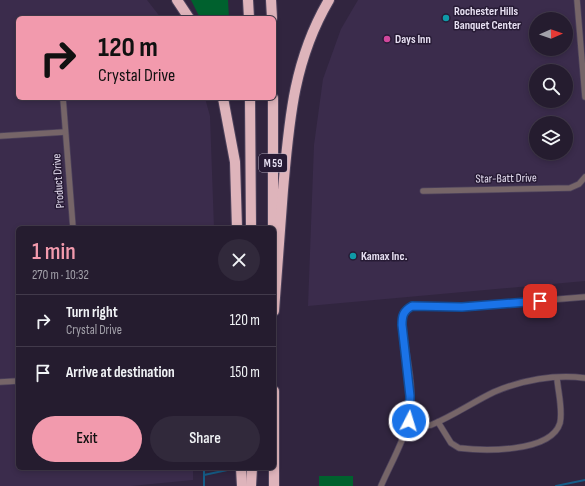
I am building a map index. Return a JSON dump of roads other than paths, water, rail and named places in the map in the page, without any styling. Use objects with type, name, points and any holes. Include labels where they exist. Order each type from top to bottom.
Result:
[{"type":"highway","points":[[177,0],[187,16]]},
{"type":"highway","points":[[248,0],[248,16]]},
{"type":"highway","points":[[271,0],[272,16]]},
{"type":"highway","points":[[276,285],[288,128],[292,97],[307,44],[329,0]]},
{"type":"highway","points":[[223,100],[234,151],[237,226]]},
{"type":"highway","name":"M 59","points":[[250,100],[251,226]]},
{"type":"highway","name":"M 59","points":[[273,100],[273,226]]},
{"type":"highway","points":[[242,470],[242,486]]},
{"type":"highway","points":[[251,486],[252,470]]},
{"type":"highway","points":[[274,470],[274,486]]},
{"type":"street","points":[[577,0],[585,97]]},
{"type":"street","name":"Product Drive","points":[[62,100],[72,226]]},
{"type":"street","points":[[0,136],[65,132]]},
{"type":"street","name":"Star-Batt Drive","points":[[423,191],[570,188],[579,184],[585,177]]},
{"type":"street","points":[[381,486],[409,421],[410,396],[402,325],[402,316],[406,309],[412,306],[469,306],[585,297]]},
{"type":"street","points":[[409,421],[424,426],[438,422],[494,392],[524,382],[556,378],[585,378]]},
{"type":"street","points":[[438,422],[447,438],[459,448],[514,449],[543,440],[555,431],[560,423],[561,416],[556,378]]},
{"type":"street","points":[[0,382],[16,381]]},
{"type":"waterway","points":[[204,470],[204,486]]},
{"type":"waterway","points":[[204,475],[227,470]]},
{"type":"waterway","points":[[556,486],[585,480]]},
{"type":"place","name":"Rochester Hills Banquet Center","points":[[446,18]]},
{"type":"place","name":"Days Inn","points":[[387,39]]},
{"type":"place","name":"Kamax Inc.","points":[[353,256]]}]
